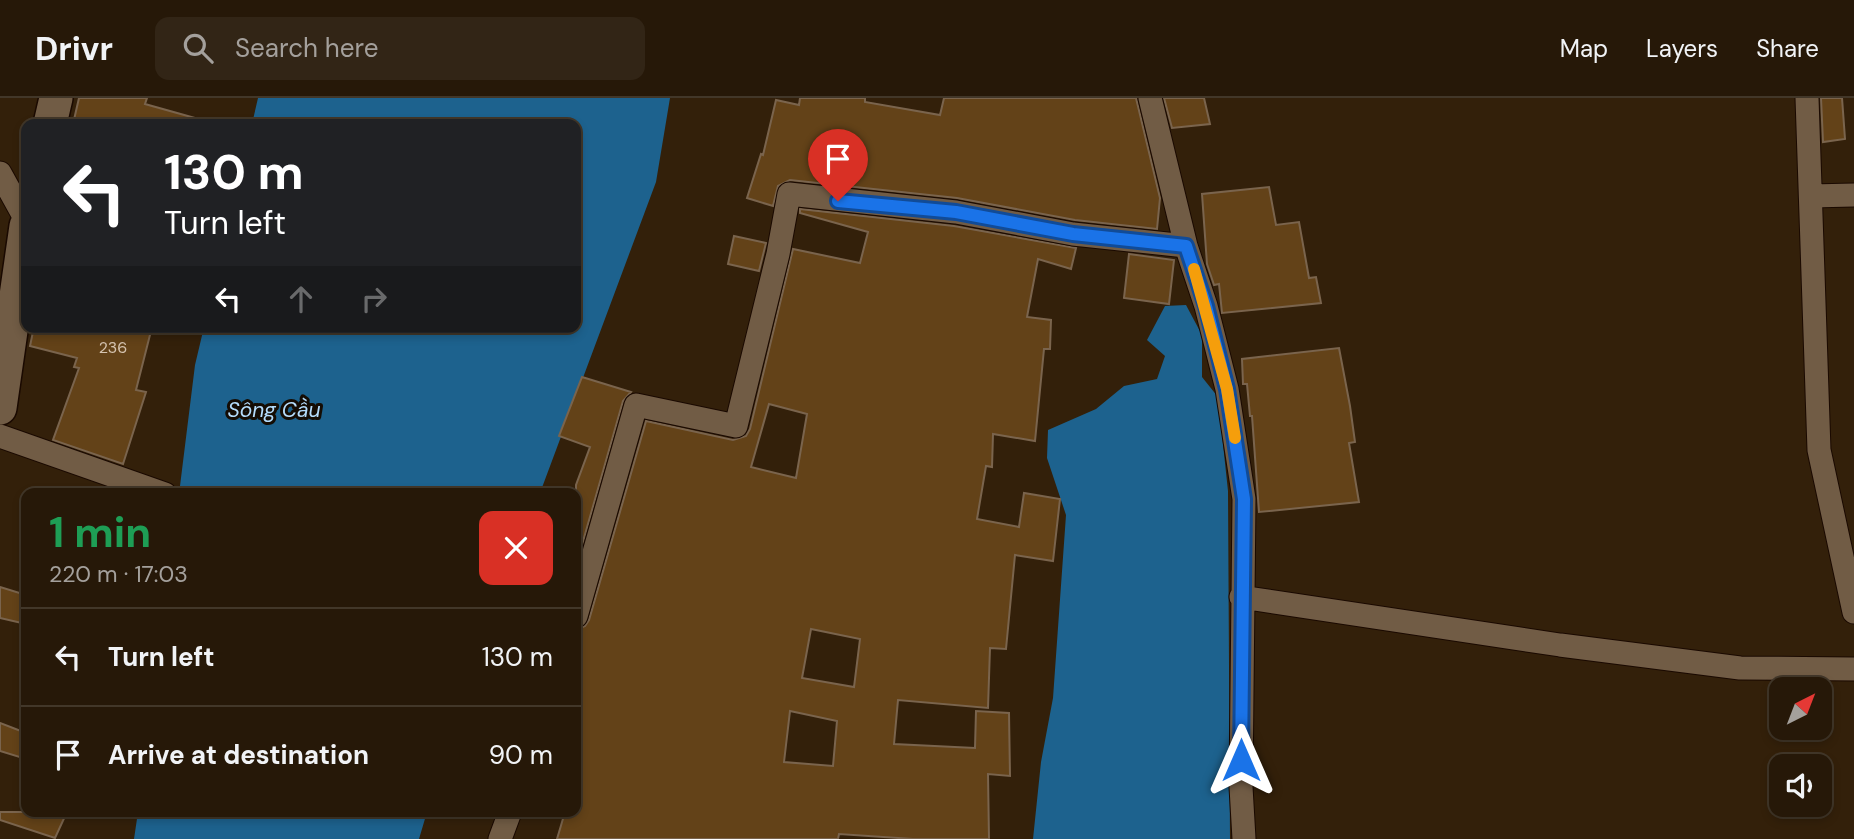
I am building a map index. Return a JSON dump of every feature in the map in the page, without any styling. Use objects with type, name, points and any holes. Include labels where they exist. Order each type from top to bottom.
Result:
[{"type":"main road","points":[[51,119],[56,98]]},
{"type":"main road","points":[[0,408],[21,261]]},
{"type":"street","points":[[1150,98],[1186,246],[1206,306],[1227,389],[1244,499],[1241,597],[1241,787],[1244,839]]},
{"type":"street","points":[[1807,98],[1819,450],[1854,612]]},
{"type":"street","points":[[0,173],[21,211]]},
{"type":"street","points":[[581,598],[636,405],[736,426],[778,254],[789,194],[956,212],[1073,234],[1186,246]]},
{"type":"street","points":[[1811,196],[1854,195]]},
{"type":"street","points":[[0,436],[148,488]]},
{"type":"street","points":[[1241,597],[1560,645],[1740,668],[1854,670]]},
{"type":"street","points":[[500,839],[508,817]]},
{"type":"water","name":"Sông Cầu","points":[[258,98],[670,98],[656,182],[542,488],[180,488],[195,365],[203,333],[581,333],[581,119],[253,119]]},
{"type":"water","points":[[1186,305],[1202,335],[1202,377],[1218,397],[1228,491],[1230,839],[1033,839],[1041,762],[1053,698],[1066,515],[1047,458],[1048,430],[1096,409],[1124,386],[1157,379],[1165,356],[1147,340],[1165,306]]},
{"type":"water","points":[[137,817],[426,817],[419,839],[134,839]]},
{"type":"building","points":[[79,98],[147,98],[145,104],[195,118],[195,119],[74,119]]},
{"type":"building","points":[[800,98],[865,98],[865,102],[940,115],[944,98],[1136,98],[1160,198],[1157,229],[1075,220],[957,198],[790,180],[778,186],[773,206],[747,198],[761,154],[763,155],[776,100],[799,105]]},
{"type":"building","points":[[1164,98],[1204,98],[1210,124],[1172,128]]},
{"type":"building","points":[[1821,98],[1842,98],[1845,139],[1823,142]]},
{"type":"building","points":[[1269,187],[1276,225],[1299,222],[1309,278],[1316,277],[1321,303],[1222,313],[1219,284],[1214,285],[1207,264],[1202,194]]},
{"type":"building","points":[[800,209],[954,226],[1076,248],[1071,269],[1038,259],[1027,317],[1051,320],[1050,349],[1044,349],[1035,441],[993,434],[992,467],[986,466],[977,519],[1019,527],[1024,493],[1060,499],[1053,561],[1015,555],[1006,649],[990,648],[988,708],[898,700],[894,744],[975,748],[976,711],[1009,713],[1010,776],[988,774],[989,839],[913,839],[839,834],[838,839],[557,839],[564,817],[581,817],[581,628],[589,620],[646,421],[733,440],[746,436],[750,429],[793,249],[860,263],[868,232],[800,213]],"holes":[[[769,404],[807,414],[796,478],[751,467]],[[811,629],[860,639],[854,687],[802,678]],[[790,711],[837,721],[833,766],[784,762]]]},
{"type":"building","points":[[734,236],[766,243],[759,271],[728,264]]},
{"type":"building","points":[[1129,254],[1174,260],[1169,304],[1124,298]]},
{"type":"building","points":[[33,333],[150,333],[136,390],[146,392],[123,464],[53,440],[79,368],[74,367],[77,358],[30,346]]},
{"type":"building","points":[[1339,348],[1355,442],[1349,443],[1359,502],[1259,512],[1252,416],[1247,384],[1243,384],[1242,359]]},
{"type":"building","points":[[582,377],[631,392],[623,401],[581,548],[581,488],[576,488],[576,485],[590,447],[559,436]]},
{"type":"building","points":[[0,587],[21,593],[21,623],[0,618]]},
{"type":"building","points":[[0,723],[21,731],[21,757],[0,751]]},
{"type":"building","points":[[0,812],[21,812],[21,817],[65,817],[55,838],[0,820]]},
{"type":"slow traffic","points":[[1194,269],[1227,389],[1235,438]]},
{"type":"route","points":[[838,201],[956,212],[1073,234],[1186,246],[1206,306],[1227,389],[1244,499],[1241,760]]}]
